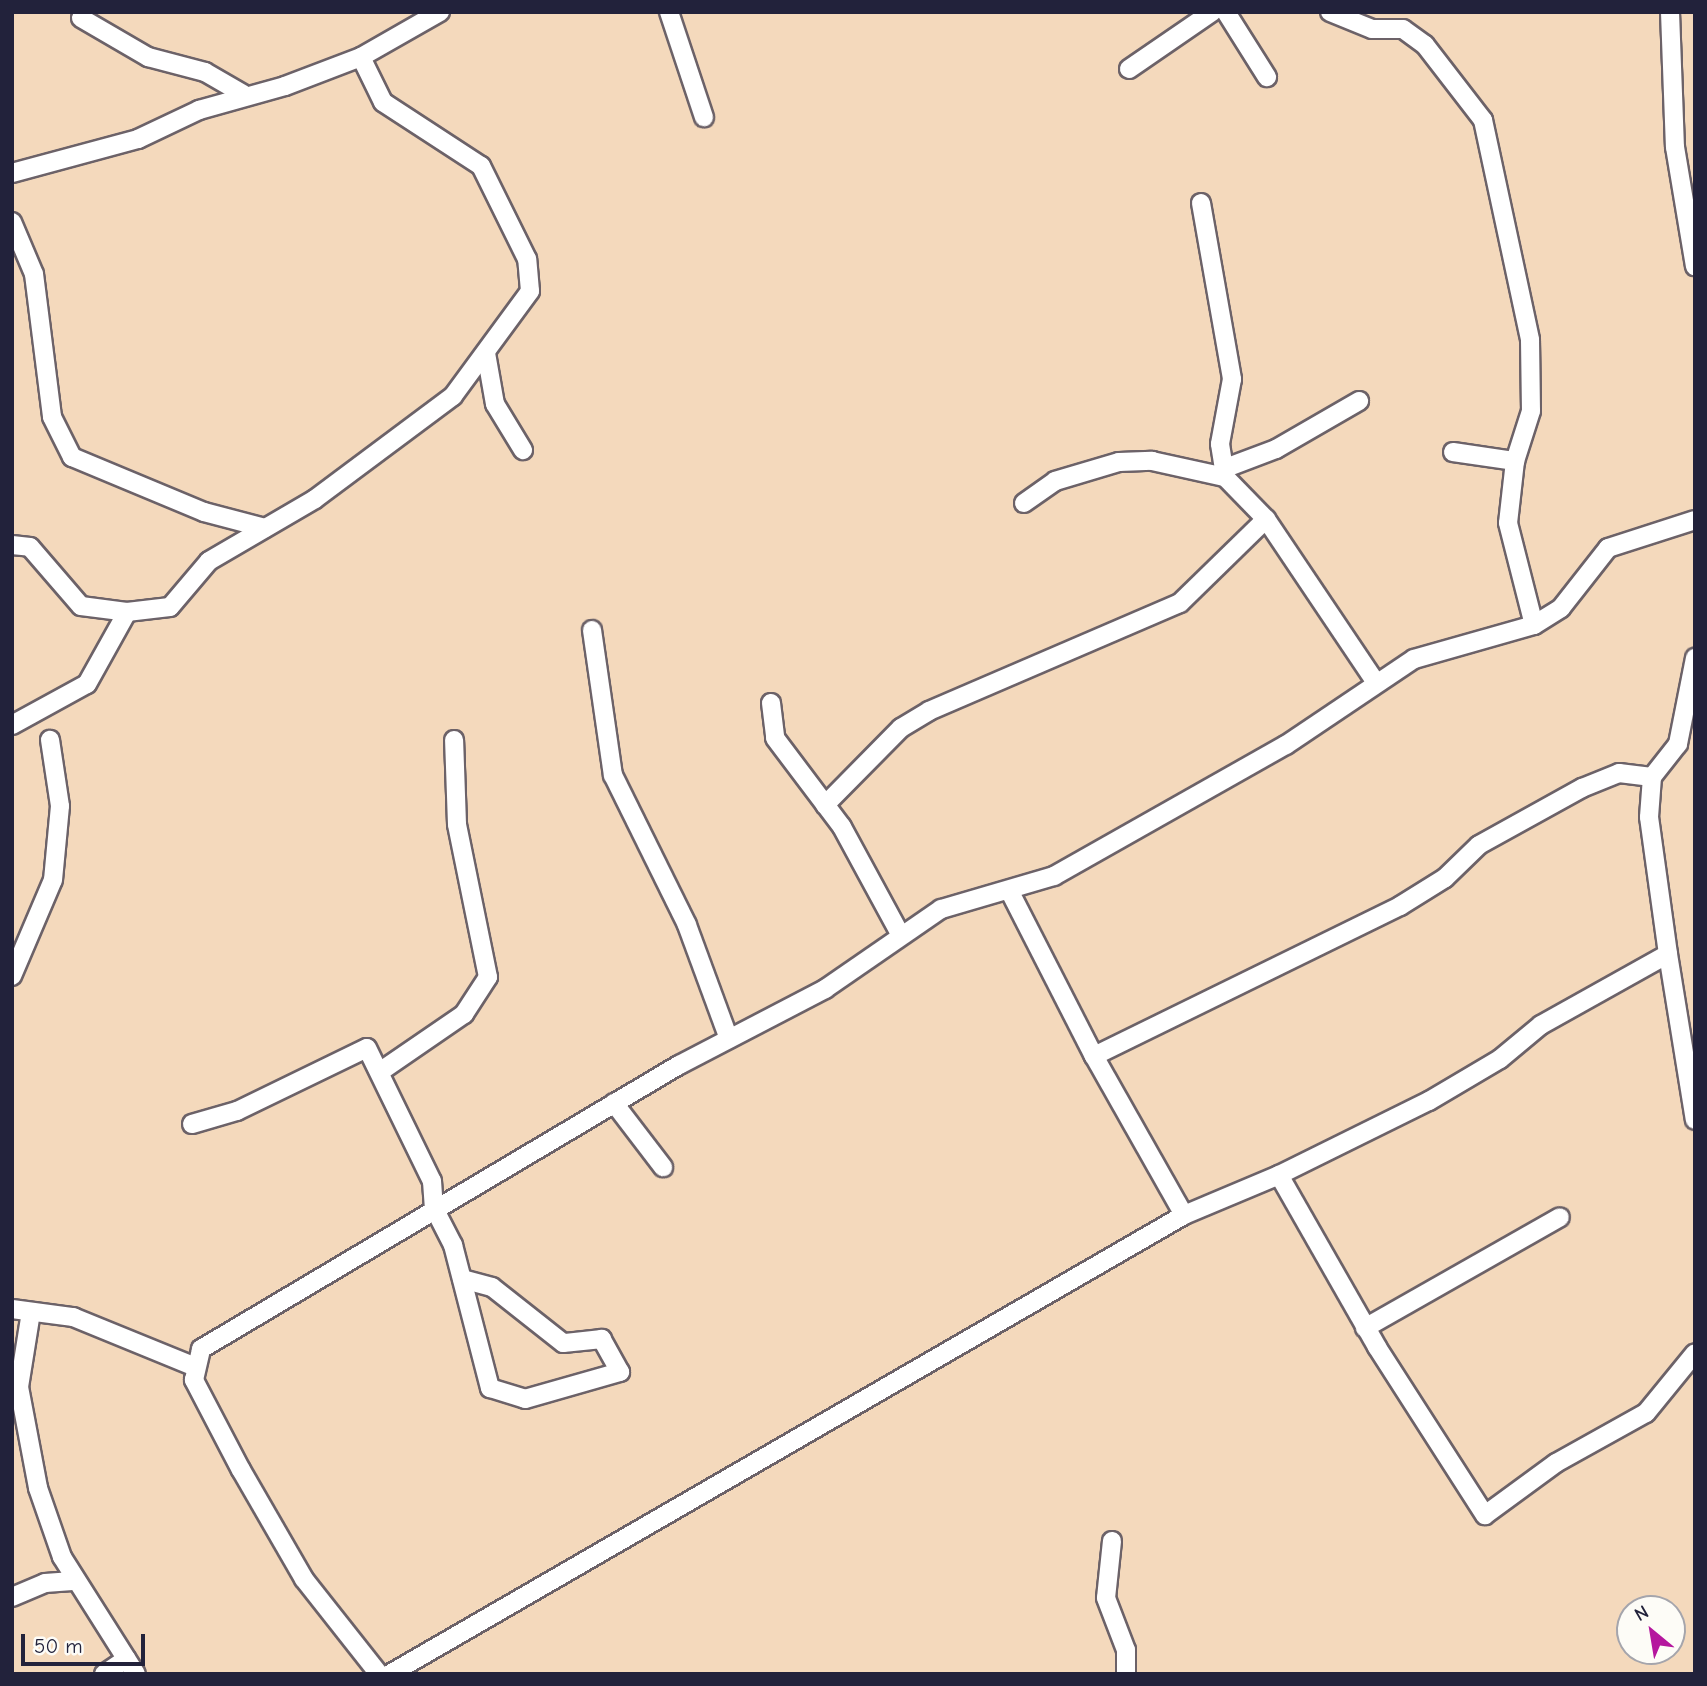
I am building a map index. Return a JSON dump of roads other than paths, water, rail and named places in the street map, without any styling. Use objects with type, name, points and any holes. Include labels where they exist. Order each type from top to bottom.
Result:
[{"type":"street","points":[[12,173],[138,139],[243,94],[285,86],[361,57],[440,12]]},
{"type":"street","points":[[669,12],[704,117]]},
{"type":"street","points":[[1129,69],[1212,12]]},
{"type":"street","points":[[1226,12],[1267,76]]},
{"type":"street","points":[[1329,12],[1372,29],[1403,30],[1425,45],[1483,120],[1530,340],[1531,411],[1515,461],[1508,523],[1534,625]]},
{"type":"street","points":[[1670,12],[1675,147],[1695,266]]},
{"type":"street","points":[[81,18],[148,57],[205,72],[243,94]]},
{"type":"street","points":[[12,545],[30,547],[81,606],[128,612],[170,607],[209,561],[315,499],[453,396],[486,353],[530,291],[527,259],[481,166],[383,102],[361,57]]},
{"type":"street","points":[[1200,203],[1232,379],[1222,431],[1224,473],[1266,519],[1374,680]]},
{"type":"street","points":[[12,222],[34,274],[51,417],[72,457],[204,512],[265,528]]},
{"type":"street","points":[[486,353],[495,404],[523,450]]},
{"type":"street","points":[[1024,503],[1055,481],[1119,462],[1152,461],[1224,473],[1276,449],[1359,401]]},
{"type":"street","points":[[1452,452],[1515,461]]},
{"type":"street","points":[[825,805],[901,728],[929,711],[1180,603],[1266,519]]},
{"type":"street","points":[[192,1366],[217,1337],[434,1208],[517,1166],[614,1103],[825,989],[900,934],[941,909],[1010,892],[1074,865],[1286,745],[1374,680],[1461,641],[1534,625],[1560,608],[1608,548],[1695,520]]},
{"type":"street","points":[[12,725],[87,684],[128,612]]},
{"type":"street","points":[[592,630],[613,775],[687,925],[729,1039]]},
{"type":"street","points":[[1695,658],[1678,744],[1652,777],[1649,817],[1695,1120]]},
{"type":"street","points":[[771,703],[775,738],[825,805],[900,934]]},
{"type":"street","points":[[12,976],[53,880],[60,806],[50,740]]},
{"type":"street","points":[[381,1072],[464,1014],[488,976],[457,824],[454,740]]},
{"type":"street","points":[[1094,1056],[1400,906],[1445,878],[1479,845],[1582,789],[1619,774],[1652,777]]},
{"type":"street","points":[[1010,892],[1094,1056],[1184,1215]]},
{"type":"street","points":[[390,1674],[1184,1215],[1279,1175],[1429,1101],[1500,1059],[1541,1025],[1668,954]]},
{"type":"street","points":[[192,1124],[237,1111],[367,1048],[432,1181],[434,1208],[462,1279],[490,1388],[525,1399],[620,1373],[602,1339],[563,1343],[492,1287],[462,1279]]},
{"type":"street","points":[[614,1103],[663,1167]]},
{"type":"street","points":[[1279,1175],[1365,1328],[1485,1515],[1556,1463],[1646,1413],[1695,1353]]},
{"type":"street","points":[[1365,1328],[1560,1217]]},
{"type":"street","points":[[12,1309],[73,1317],[192,1366],[206,1404],[304,1579],[379,1674]]},
{"type":"street","points":[[31,1312],[19,1387],[37,1488],[76,1581],[131,1666],[104,1674]]},
{"type":"street","points":[[1112,1541],[1106,1598],[1126,1650],[1126,1674]]},
{"type":"street","points":[[12,1597],[45,1583],[76,1581]]}]
